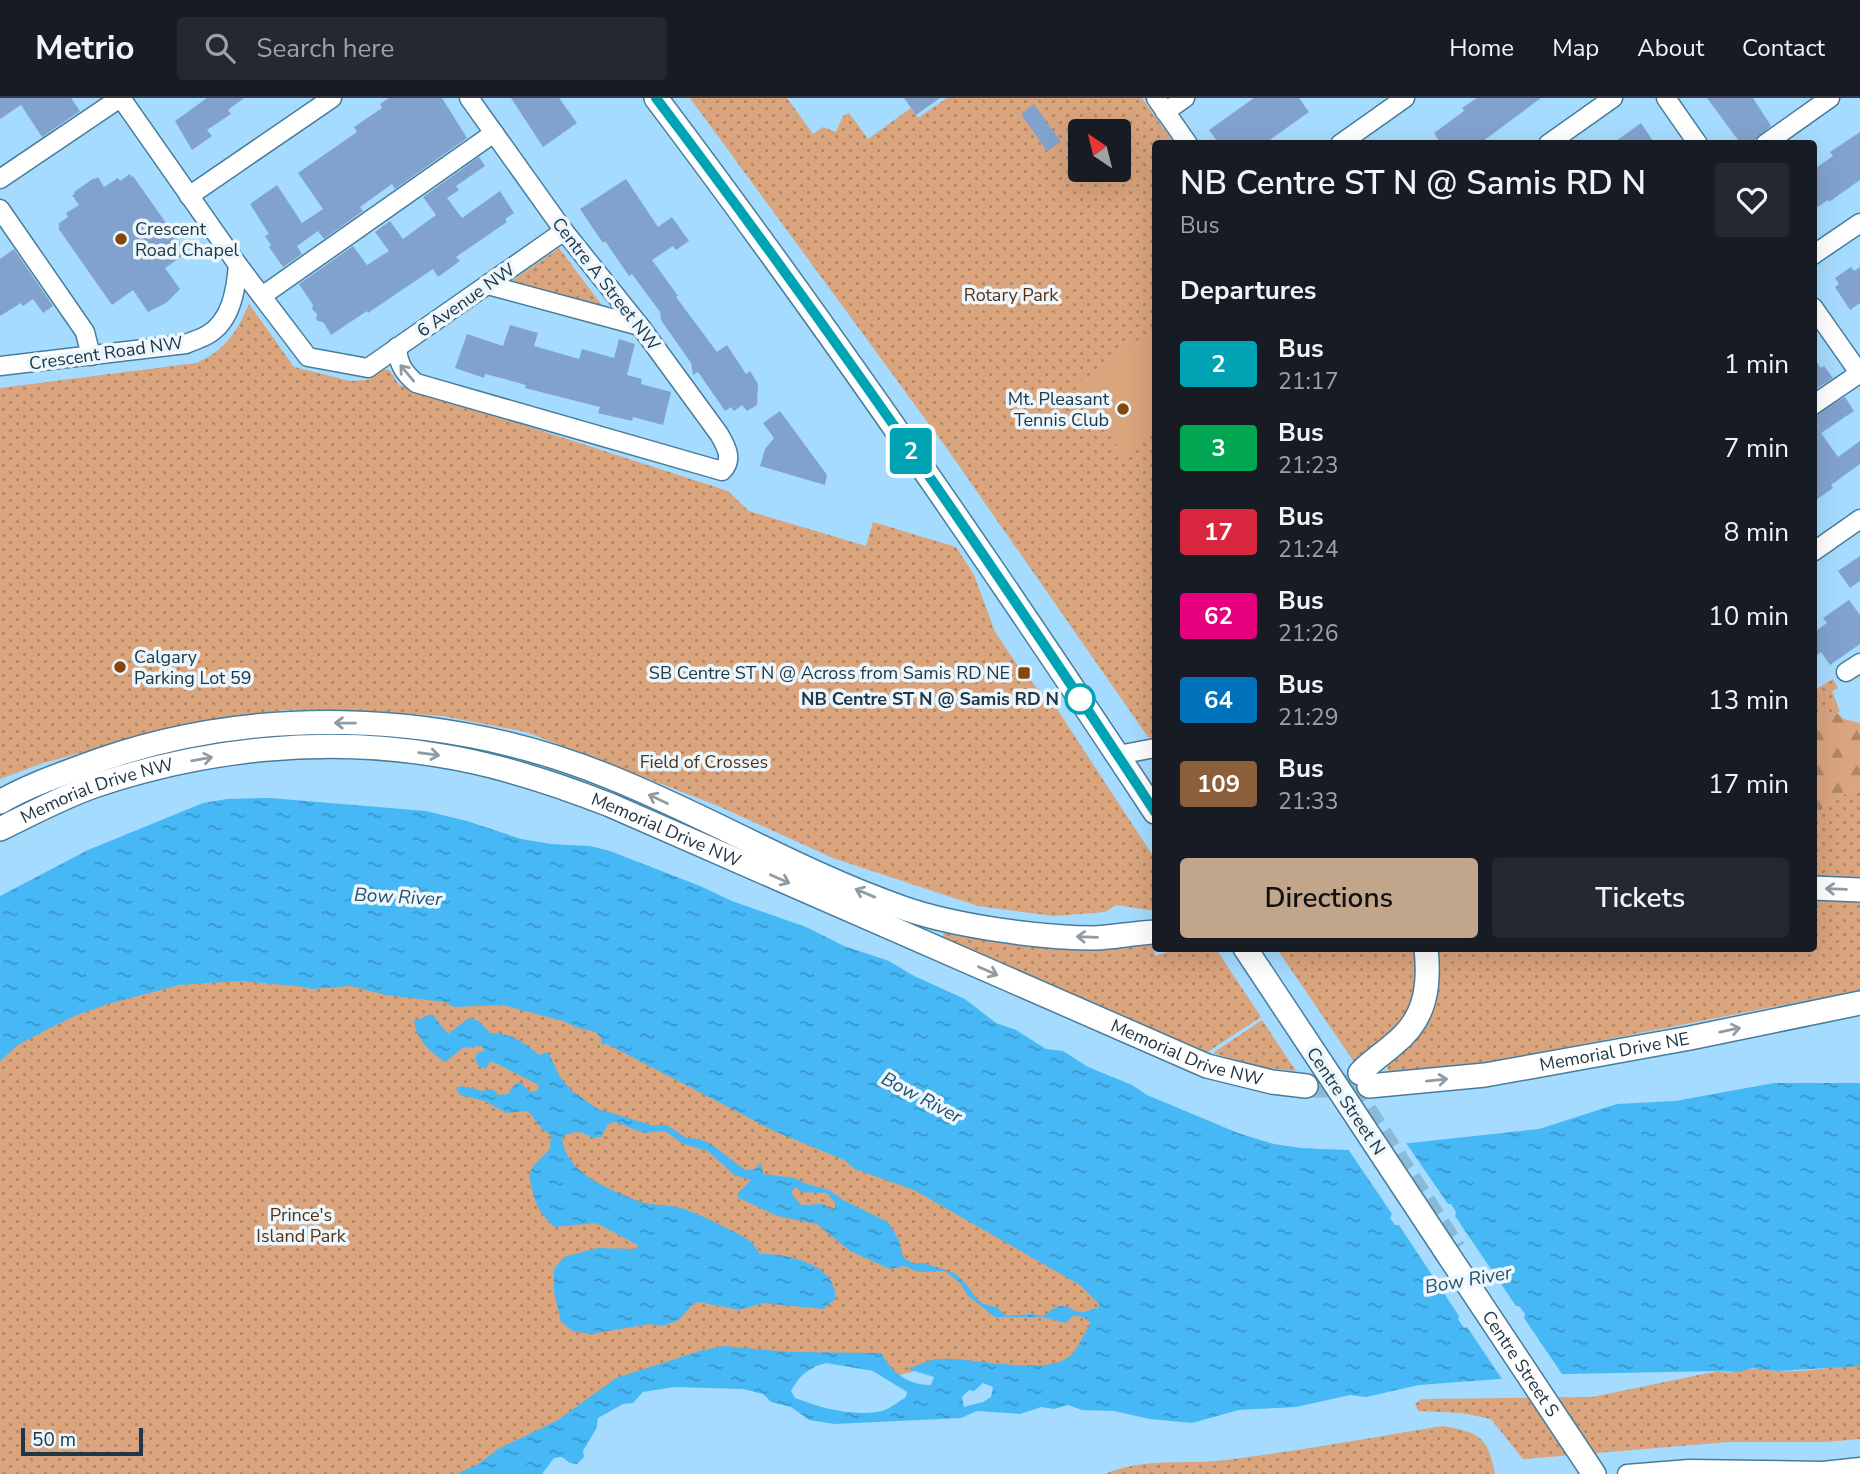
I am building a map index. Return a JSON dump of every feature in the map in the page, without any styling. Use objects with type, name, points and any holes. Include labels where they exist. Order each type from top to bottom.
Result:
[{"type":"main road","points":[[656,98],[922,466],[1118,755],[1152,799]]},
{"type":"main road","name":"Memorial Drive NW","points":[[0,802],[50,778],[90,763],[194,733],[273,725],[376,724],[494,739],[545,753],[611,777],[801,865],[905,909],[972,925],[1029,933],[1094,937],[1152,932]]},
{"type":"main road","name":"Memorial Drive NW","points":[[0,829],[95,786],[150,769],[200,758],[323,745],[371,747],[438,755],[552,783],[610,805],[1207,1066],[1272,1082],[1306,1086]]},
{"type":"main road","points":[[1817,888],[1860,890]]},
{"type":"main road","name":"Centre Street N","points":[[1248,952],[1447,1253]]},
{"type":"main road","name":"Memorial Drive NE","points":[[1426,952],[1427,991],[1421,1012],[1408,1032],[1364,1080],[1485,1075],[1690,1038],[1860,1003]]},
{"type":"main road","name":"Centre Street S","points":[[1447,1253],[1594,1474]]},
{"type":"street","points":[[0,179],[120,98],[262,296],[494,133]]},
{"type":"street","points":[[190,195],[332,98]]},
{"type":"street","name":"Centre A Street NW","points":[[397,347],[399,363],[404,373],[416,383],[722,471],[728,463],[729,452],[719,433],[640,326],[564,231],[469,98]]},
{"type":"street","points":[[1185,98],[1161,105],[1185,140]]},
{"type":"street","points":[[1346,140],[1405,98]]},
{"type":"street","points":[[1554,140],[1613,98]]},
{"type":"street","points":[[1666,98],[1695,140]]},
{"type":"street","points":[[1771,140],[1830,98]]},
{"type":"street","points":[[0,209],[85,332],[91,356]]},
{"type":"street","points":[[1817,252],[1860,223]]},
{"type":"street","name":"6 Avenue NW","points":[[262,296],[308,357],[368,368],[564,231]]},
{"type":"street","name":"Crescent Road NW","points":[[0,366],[186,344],[209,334],[224,317],[235,295],[238,265]]},
{"type":"street","points":[[488,285],[640,326]]},
{"type":"street","points":[[1817,313],[1860,373],[1817,402]]},
{"type":"street","points":[[1817,549],[1860,519]]},
{"type":"street","points":[[1118,755],[1152,749]]},
{"type":"street","points":[[1627,1474],[1689,1469],[1822,1471],[1860,1467]]},
{"type":"green space","name":"Rotary Park","points":[[690,98],[787,98],[813,134],[823,127],[836,132],[843,116],[849,113],[868,139],[911,108],[918,118],[947,98],[1142,98],[1172,140],[1152,140],[1152,738],[1148,737],[948,450]]},
{"type":"green space","points":[[559,248],[603,307],[602,310],[513,286],[512,281]]},
{"type":"green space","name":"Field of Crosses","points":[[249,304],[294,367],[350,381],[368,380],[385,369],[390,371],[399,385],[728,491],[749,511],[866,546],[873,522],[956,547],[974,575],[995,632],[1022,672],[1057,709],[1152,854],[1152,911],[1116,905],[1105,912],[1053,916],[978,906],[833,858],[716,805],[526,732],[443,716],[369,711],[283,710],[184,725],[43,763],[0,779],[0,388],[196,363],[223,346]]},
{"type":"green space","name":"Mt. Pleasant Tennis Club","points":[[1152,330],[1152,433],[1123,454],[1074,386]]},
{"type":"green space","points":[[1833,679],[1838,688],[1832,691],[1840,712],[1823,717],[1817,715],[1817,689]]},
{"type":"green space","points":[[1837,713],[1844,719],[1860,723],[1860,786],[1818,812],[1817,715],[1823,717]]},
{"type":"green space","points":[[1860,786],[1860,880],[1817,878],[1817,810]]},
{"type":"green space","points":[[1817,900],[1860,902],[1860,990],[1486,1063],[1389,1074],[1386,1064],[1414,1039],[1431,1015],[1438,969],[1436,952],[1817,952]]},
{"type":"green space","points":[[944,932],[1012,944],[1042,946],[1152,942],[1155,956],[1167,952],[1218,952],[1261,1017],[1207,1054],[942,940]]},
{"type":"green space","points":[[1279,952],[1415,952],[1416,982],[1408,1013],[1394,1031],[1354,1062]]},
{"type":"green space","name":"Prince's Island Park","points":[[319,976],[503,1000],[600,1029],[916,1186],[1085,1279],[1107,1303],[1073,1359],[1046,1369],[949,1363],[891,1377],[852,1360],[656,1369],[485,1474],[0,1474],[0,1048],[76,1010],[180,980]]},
{"type":"green space","points":[[1262,1020],[1296,1071],[1252,1066],[1213,1053]]},
{"type":"green space","points":[[1860,1366],[1860,1439],[1825,1442],[1729,1442],[1523,1459],[1491,1419],[1462,1413],[1418,1411],[1415,1404],[1422,1399],[1592,1397],[1718,1371],[1730,1373],[1757,1368],[1801,1371]]},
{"type":"green space","points":[[1442,1426],[1465,1431],[1480,1438],[1489,1451],[1495,1474],[1105,1474],[1135,1465],[1226,1460]]},
{"type":"water","name":"Bow River","points":[[270,798],[426,811],[521,839],[590,846],[610,851],[732,901],[806,927],[844,946],[889,961],[914,976],[965,999],[996,1023],[1016,1030],[1046,1049],[1063,1051],[1088,1067],[1132,1085],[1147,1095],[1238,1133],[1274,1144],[1345,1150],[1539,1129],[1617,1104],[1675,1101],[1774,1083],[1860,1083],[1860,1366],[1777,1371],[1752,1368],[1740,1372],[1566,1374],[1419,1385],[1366,1397],[1350,1395],[1296,1407],[1239,1410],[1192,1423],[1150,1419],[1114,1411],[1082,1410],[1068,1405],[1054,1409],[1041,1407],[1020,1414],[977,1411],[961,1418],[834,1424],[809,1420],[791,1407],[771,1402],[763,1394],[743,1389],[674,1387],[643,1392],[633,1403],[623,1404],[598,1418],[596,1429],[583,1451],[584,1457],[577,1464],[562,1457],[554,1458],[542,1474],[456,1474],[477,1465],[498,1449],[558,1420],[616,1378],[703,1350],[724,1346],[789,1352],[881,1353],[890,1366],[908,1380],[931,1385],[934,1377],[908,1369],[939,1359],[1027,1366],[1060,1362],[1074,1352],[1091,1323],[1074,1315],[1066,1323],[1042,1317],[995,1317],[967,1295],[961,1284],[945,1271],[919,1272],[904,1266],[890,1269],[850,1251],[817,1224],[777,1216],[739,1198],[737,1194],[751,1180],[734,1175],[708,1151],[683,1144],[665,1131],[644,1133],[615,1122],[608,1124],[601,1137],[592,1138],[577,1132],[562,1138],[565,1151],[580,1171],[602,1185],[638,1201],[681,1208],[705,1218],[745,1238],[760,1254],[784,1256],[809,1263],[828,1277],[834,1287],[835,1299],[823,1309],[763,1303],[740,1310],[699,1302],[693,1304],[679,1320],[662,1326],[650,1324],[590,1334],[573,1331],[561,1322],[554,1291],[554,1269],[564,1257],[597,1248],[636,1249],[638,1245],[596,1223],[555,1227],[548,1221],[536,1203],[529,1174],[550,1149],[551,1135],[542,1129],[528,1111],[506,1113],[485,1101],[460,1095],[456,1089],[462,1086],[483,1091],[492,1089],[499,1095],[508,1094],[514,1085],[520,1082],[530,1092],[537,1091],[539,1085],[491,1061],[485,1069],[479,1066],[475,1059],[477,1053],[484,1051],[482,1046],[462,1048],[446,1062],[440,1059],[421,1039],[415,1027],[414,1021],[432,1014],[448,1034],[469,1018],[479,1021],[490,1033],[504,1034],[516,1039],[539,1055],[548,1052],[560,1077],[572,1091],[598,1109],[651,1125],[667,1125],[686,1138],[700,1139],[711,1144],[745,1170],[754,1169],[761,1163],[763,1174],[794,1178],[829,1190],[843,1200],[888,1222],[899,1240],[903,1257],[912,1263],[924,1263],[956,1274],[983,1304],[997,1307],[1006,1316],[1044,1316],[1060,1306],[1086,1312],[1098,1309],[1099,1304],[1080,1285],[914,1190],[855,1169],[844,1160],[774,1131],[607,1044],[602,1045],[596,1032],[502,1005],[454,1007],[445,1002],[386,995],[351,986],[313,989],[239,981],[179,985],[77,1015],[18,1045],[0,1061],[0,896],[88,850],[203,803],[227,799]],"holes":[[[795,1187],[800,1192],[827,1193],[835,1203],[835,1208],[831,1209],[823,1204],[801,1205],[791,1193]],[[826,1363],[873,1371],[907,1392],[906,1397],[885,1410],[871,1413],[827,1408],[795,1398],[791,1391],[797,1381]],[[983,1383],[993,1387],[991,1397],[964,1407],[962,1397],[969,1390],[974,1391]]]},
{"type":"pier","points":[[1404,1140],[1448,1204],[1451,1204],[1456,1212],[1455,1216],[1516,1306],[1525,1314],[1524,1318],[1564,1377],[1504,1382],[1467,1327],[1464,1328],[1459,1316],[1399,1225],[1395,1225],[1390,1218],[1392,1214],[1346,1146]]},
{"type":"building","points":[[0,98],[71,98],[80,111],[42,137],[21,105],[0,119]]},
{"type":"building","points":[[207,98],[244,98],[228,110],[231,114],[207,130],[212,136],[192,150],[175,121]]},
{"type":"building","points":[[389,98],[442,98],[467,138],[395,189],[392,184],[360,207],[363,211],[324,239],[318,231],[297,246],[302,254],[283,267],[269,247],[271,245],[265,236],[269,234],[250,204],[277,185],[302,223],[323,209],[298,173],[357,132],[354,127],[382,108],[380,104]]},
{"type":"building","points":[[511,98],[559,98],[577,123],[543,147]]},
{"type":"building","points":[[904,98],[940,98],[916,115]]},
{"type":"building","points":[[1254,98],[1299,98],[1309,112],[1270,140],[1216,140],[1209,130]]},
{"type":"building","points":[[1477,98],[1541,98],[1484,140],[1438,140],[1434,133],[1464,111],[1462,108]]},
{"type":"building","points":[[1707,98],[1753,98],[1771,126],[1755,140],[1738,140]]},
{"type":"building","points":[[1034,104],[1061,142],[1047,151],[1021,114]]},
{"type":"building","points":[[1641,123],[1652,140],[1618,140]]},
{"type":"building","points":[[1860,132],[1860,180],[1817,207],[1817,167],[1833,156],[1830,152]]},
{"type":"building","points":[[479,157],[485,166],[456,186],[459,190],[447,198],[462,218],[500,191],[514,213],[505,219],[507,222],[456,257],[460,261],[438,277],[433,269],[331,335],[324,323],[316,320],[317,314],[312,309],[313,305],[299,284],[353,246],[367,265],[389,251],[375,232],[390,221],[403,239],[436,215],[423,197]]},
{"type":"building","name":"Crescent Road Chapel","points":[[130,174],[185,250],[185,254],[165,268],[180,289],[166,303],[148,312],[133,290],[112,305],[58,228],[58,224],[68,217],[66,213],[79,205],[72,195],[74,192],[94,178],[98,177],[104,187]]},
{"type":"building","points":[[626,179],[658,227],[672,217],[689,241],[676,250],[673,246],[652,260],[717,352],[727,345],[746,374],[750,371],[758,384],[757,405],[747,411],[742,405],[734,411],[731,407],[725,411],[698,372],[693,375],[691,363],[661,320],[660,312],[632,274],[629,276],[605,241],[603,243],[580,209]]},
{"type":"building","points":[[14,249],[53,306],[43,313],[33,299],[0,316],[0,259]]},
{"type":"building","points":[[1851,267],[1854,271],[1860,267],[1860,303],[1850,310],[1835,287],[1839,284],[1835,278]]},
{"type":"building","points":[[510,325],[538,333],[534,346],[579,359],[582,349],[614,358],[619,339],[635,344],[627,375],[642,379],[641,384],[671,392],[663,425],[633,417],[632,421],[598,413],[600,407],[525,388],[526,385],[501,378],[485,374],[484,378],[455,368],[467,334],[503,346]]},
{"type":"building","points":[[1817,362],[1821,368],[1824,366],[1833,378],[1817,388]]},
{"type":"building","points":[[1845,397],[1854,411],[1821,433],[1838,457],[1860,441],[1860,464],[1831,485],[1833,488],[1817,499],[1817,414]]},
{"type":"building","points":[[780,411],[827,475],[825,485],[760,466],[765,449],[774,438],[763,423]]},
{"type":"building","points":[[1860,556],[1860,581],[1850,588],[1838,571]]},
{"type":"building","points":[[1849,600],[1860,615],[1860,644],[1830,665],[1821,652],[1817,655],[1817,630],[1827,623],[1823,618]]},
{"type":"tunnel","points":[[1306,1086],[1369,1086]]},
{"type":"tunnel","points":[[1353,1087],[1457,1248]]},
{"type":"bus line","name":"2","points":[[656,98],[922,466],[1152,807]]},
{"type":"place","name":"Crescent Road Chapel","points":[[121,239]]},
{"type":"place","name":"Mt. Pleasant Tennis Club","points":[[1123,409]]},
{"type":"place","name":"Calgary Parking Lot 59","points":[[120,667]]},
{"type":"place","name":"SB Centre ST N @ Across from Samis RD NE","points":[[1024,673]]},
{"type":"place","name":"NB Centre ST N @ Samis RD N","points":[[1080,699]]}]
